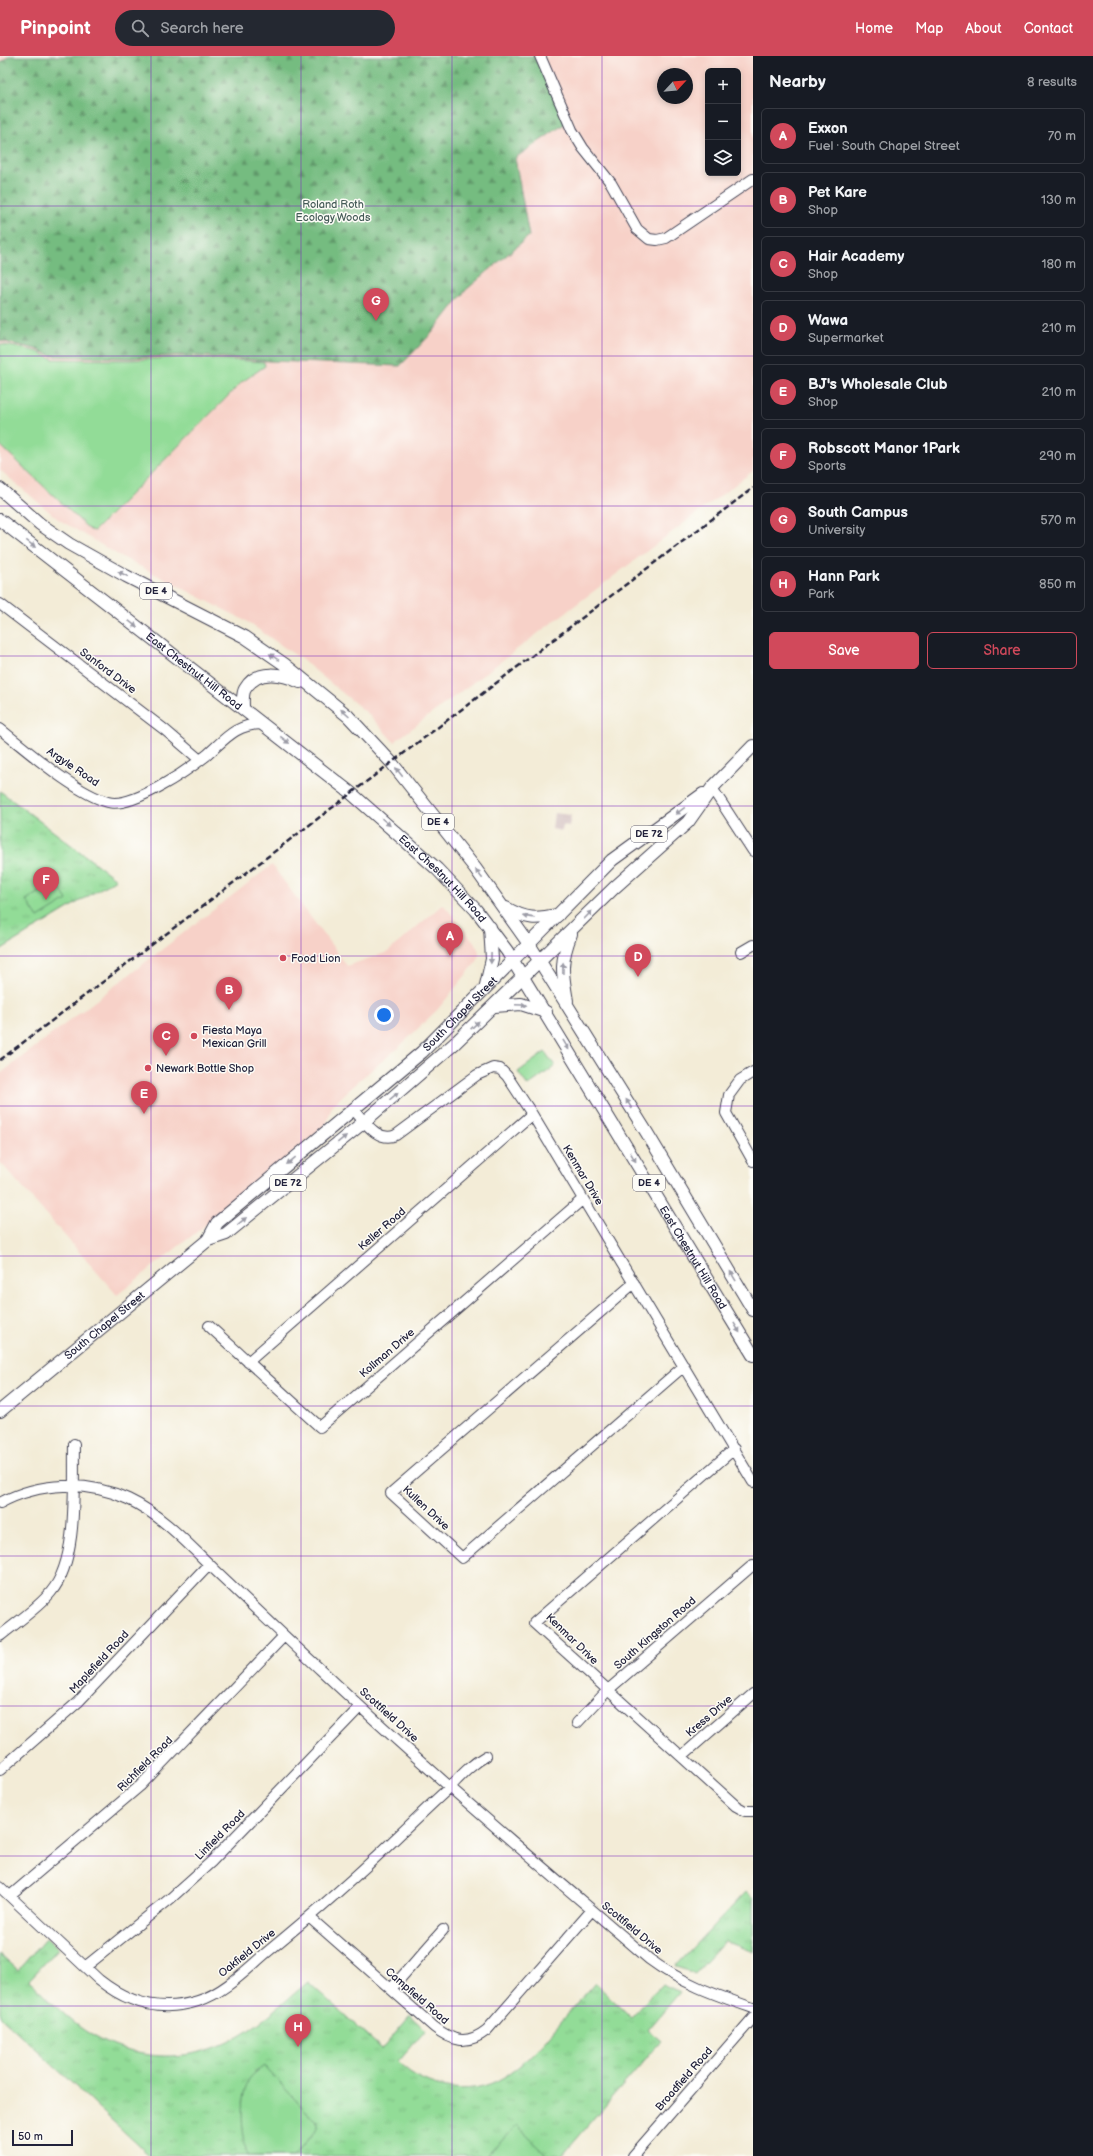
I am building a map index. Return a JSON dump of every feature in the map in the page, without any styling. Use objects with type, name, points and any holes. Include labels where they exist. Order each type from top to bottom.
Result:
[{"type":"main road","name":"DE 4","points":[[0,489],[40,524],[69,544],[126,576],[245,638],[284,664],[316,688],[348,716],[391,762],[502,905],[529,944],[647,1133],[753,1310]]},
{"type":"main road","name":"East Chestnut Hill Road","points":[[0,520],[351,793],[414,847],[461,894],[490,927],[546,1012],[753,1355]]},
{"type":"main road","points":[[243,708],[245,690],[251,683],[260,677],[273,674],[287,676],[316,688]]},
{"type":"main road","name":"South Chapel Street","points":[[0,1411],[208,1240],[226,1234],[365,1121],[454,1044],[524,978],[614,888],[688,822],[712,788],[753,746]]},
{"type":"main road","name":"South Chapel Street","points":[[208,1240],[217,1223],[422,1052],[612,860],[712,788]]},
{"type":"main road","points":[[502,905],[520,916],[532,918],[558,915]]},
{"type":"main road","points":[[485,989],[492,959],[490,927]]},
{"type":"main road","points":[[568,1006],[561,968],[564,952],[573,930]]},
{"type":"main road","points":[[495,1006],[521,1004],[546,1012]]},
{"type":"street","points":[[540,56],[572,130],[583,148],[611,183],[637,229],[649,239],[657,240],[666,238],[753,179]]},
{"type":"street","name":"Sanford Drive","points":[[0,604],[165,730],[200,760]]},
{"type":"street","points":[[236,729],[240,722],[243,708]]},
{"type":"street","name":"Argyle Road","points":[[0,729],[76,787],[109,803],[125,802],[141,798],[200,760],[236,729],[245,725],[263,724]]},
{"type":"street","points":[[712,788],[753,851]]},
{"type":"street","points":[[741,952],[753,945]]},
{"type":"street","name":"Kenmar Drive","points":[[354,1110],[380,1136],[390,1138],[477,1075],[493,1068],[500,1069],[507,1076],[532,1114],[753,1482]]},
{"type":"street","points":[[753,1072],[740,1080],[729,1095],[726,1112],[753,1161]]},
{"type":"street","name":"Keller Road","points":[[248,1362],[532,1114]]},
{"type":"street","name":"Kollman Drive","points":[[209,1326],[320,1427],[583,1199]]},
{"type":"street","name":"Kullen Drive","points":[[634,1283],[391,1494],[462,1558],[684,1366]]},
{"type":"street","points":[[0,1636],[45,1599],[62,1576],[69,1555],[74,1444]]},
{"type":"street","name":"Kenmar Drive","points":[[734,1450],[534,1623],[736,1806],[745,1811],[753,1812]]},
{"type":"street","name":"Scottfield Drive","points":[[0,1503],[37,1489],[73,1486],[106,1490],[140,1505],[163,1521],[360,1707],[649,1959],[670,1974],[705,1990],[753,2008]]},
{"type":"street","name":"Maplefield Road","points":[[0,1770],[78,1702],[209,1564]]},
{"type":"street","name":"South Kingston Road","points":[[577,1722],[608,1690],[753,1565]]},
{"type":"street","name":"Richfield Road","points":[[10,1896],[145,1782],[284,1636]]},
{"type":"street","name":"Kress Drive","points":[[682,1756],[753,1694]]},
{"type":"street","name":"Linfield Road","points":[[85,1967],[171,1898],[211,1862],[360,1707]]},
{"type":"street","name":"Oakfield Drive","points":[[0,1887],[108,1987],[128,1999],[152,2005],[188,2004],[209,1997],[228,1984],[309,1917],[366,1867],[468,1767],[486,1756]]},
{"type":"street","name":"Campfield Road","points":[[309,1917],[449,2038],[462,2040],[476,2037],[493,2024],[592,1910]]},
{"type":"street","points":[[391,1989],[443,1930]]},
{"type":"street","name":"Broadfield Road","points":[[633,2156],[753,2018]]},
{"type":"shaded area","points":[[0,56],[753,56],[753,471],[394,742],[367,713],[301,659],[246,621],[120,556],[58,519],[0,470]]},
{"type":"shaded area","points":[[554,813],[571,815],[569,826],[563,825],[562,831],[552,829]]},
{"type":"shaded area","points":[[272,865],[347,966],[388,952],[443,904],[475,943],[479,952],[478,960],[438,1009],[399,1047],[357,1082],[332,1106],[326,1125],[222,1212],[117,1295],[0,1162],[0,1074]]},
{"type":"green space","name":"Roland Roth Ecology Woods","points":[[9,56],[535,56],[566,123],[515,158],[529,236],[466,290],[432,333],[400,366],[269,361],[185,355],[130,358],[52,356],[36,349],[0,341],[0,63]]},
{"type":"green space","points":[[0,344],[36,351],[53,359],[130,360],[184,357],[264,362],[265,366],[242,382],[94,531],[90,530],[0,445]]},
{"type":"green space","points":[[0,791],[116,879],[0,950]]},
{"type":"green space","points":[[56,882],[67,900],[38,918],[26,900]]},
{"type":"green space","points":[[545,1052],[555,1066],[528,1086],[518,1072]]},
{"type":"green space","points":[[746,1892],[753,1899],[753,1952],[725,1941],[695,1974],[676,1966]]},
{"type":"green space","points":[[46,1938],[58,1949],[29,1980],[74,2023],[100,2039],[119,2048],[160,2056],[201,2052],[221,2045],[241,2035],[275,2010],[308,1982],[382,2049],[410,2016],[426,2030],[398,2062],[423,2080],[452,2088],[468,2089],[483,2086],[497,2081],[510,2073],[543,2043],[595,1983],[631,2017],[662,1984],[680,1992],[648,2030],[661,2041],[562,2156],[150,2156],[0,2016],[0,1954],[18,1970]]},
{"type":"green space","points":[[264,2066],[318,2124],[318,2129],[293,2156],[247,2156],[242,2118],[243,2099],[249,2079]]},
{"type":"green space","points":[[517,2126],[546,2154],[544,2156],[486,2156]]},
{"type":"railway","points":[[0,1060],[753,488]]},
{"type":"place","name":"South Campus","points":[[376,321]]},
{"type":"place","name":"Robscott Manor 1Park","points":[[46,900]]},
{"type":"place","name":"Exxon","points":[[450,956]]},
{"type":"place","name":"Food Lion","points":[[283,958]]},
{"type":"place","name":"Wawa","points":[[638,977]]},
{"type":"place","name":"Pet Kare","points":[[229,1010]]},
{"type":"place","name":"Fiesta Maya Mexican Grill","points":[[194,1036]]},
{"type":"place","name":"Hair Academy","points":[[166,1056]]},
{"type":"place","name":"Newark Bottle Shop","points":[[148,1068]]},
{"type":"place","name":"BJ's Wholesale Club","points":[[144,1114]]},
{"type":"place","name":"Hann Park","points":[[298,2047]]}]
